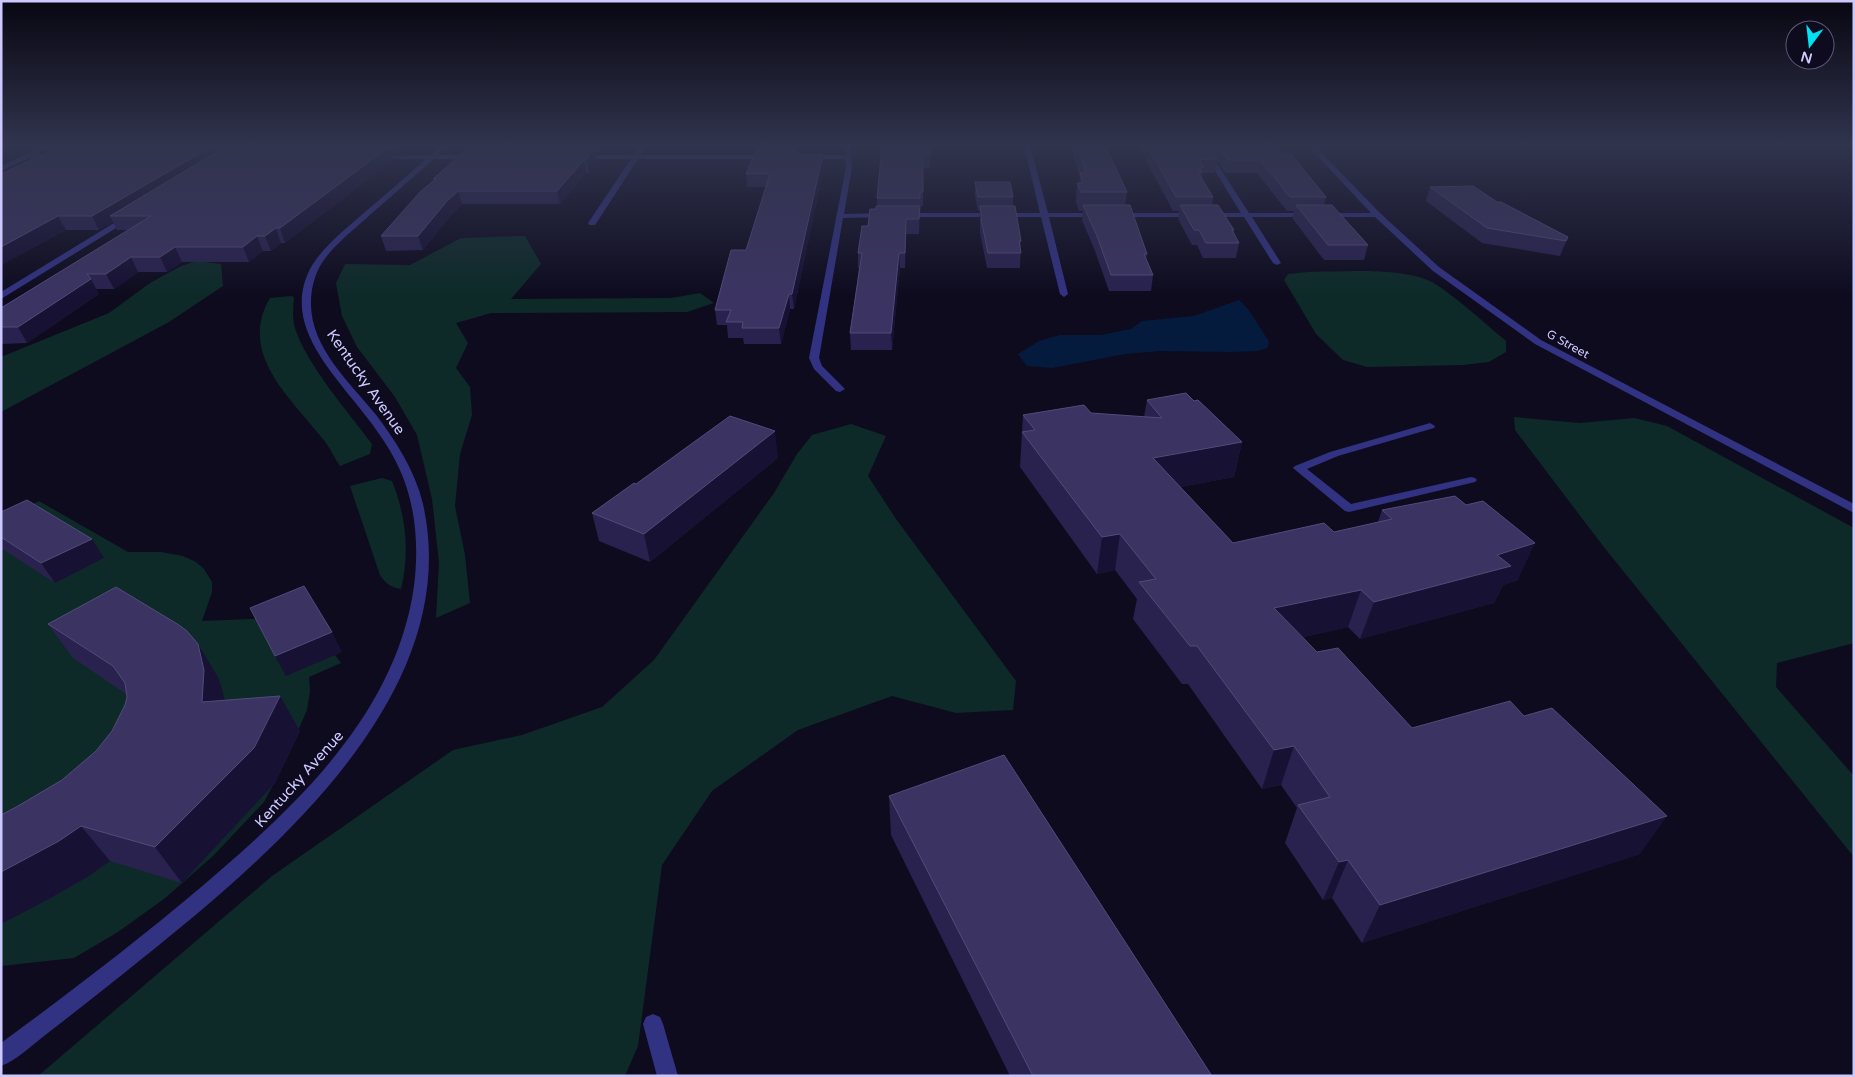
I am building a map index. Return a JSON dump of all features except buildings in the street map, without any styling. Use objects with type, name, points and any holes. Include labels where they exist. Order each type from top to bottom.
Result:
[{"type":"street","name":"Kentucky Avenue","points":[[1,1056],[139,951],[229,874],[279,828],[331,773],[360,736],[385,697],[398,671],[416,615],[421,580],[422,536],[417,503],[404,465],[386,437],[319,349],[311,332],[306,303],[312,276],[327,251],[389,195]]},
{"type":"street","points":[[592,223],[610,195]]},
{"type":"street","points":[[840,389],[817,367],[814,358],[844,195]]},
{"type":"street","points":[[1038,195],[1064,294]]},
{"type":"street","points":[[1235,195],[1278,263]]},
{"type":"street","name":"G Street","points":[[1358,195],[1436,269],[1538,342],[1854,509]]},
{"type":"street","points":[[1,296],[136,213]]},
{"type":"street","points":[[840,216],[1377,215]]},
{"type":"street","points":[[1430,426],[1334,454],[1298,468],[1349,508],[1471,480]]},
{"type":"street","points":[[653,1024],[668,1076]]},
{"type":"green space","points":[[525,236],[541,264],[511,299],[671,298],[700,293],[714,303],[687,312],[491,313],[456,323],[468,343],[456,368],[470,387],[472,415],[460,454],[455,506],[465,555],[470,603],[436,618],[439,563],[432,499],[417,435],[395,397],[357,347],[342,316],[336,283],[345,264],[410,265],[461,238]]},
{"type":"green space","points":[[197,261],[221,264],[223,286],[169,322],[1,412],[1,357],[109,313],[150,283],[181,266]]},
{"type":"green space","points":[[1375,271],[1410,275],[1425,279],[1455,298],[1506,341],[1506,352],[1489,362],[1463,365],[1367,367],[1343,360],[1316,334],[1284,280],[1288,274]]},
{"type":"green space","points":[[294,297],[293,316],[295,328],[308,357],[372,444],[370,454],[340,466],[326,443],[286,394],[265,358],[260,339],[261,319],[270,298]]},
{"type":"green space","points":[[1514,417],[1580,423],[1634,418],[1667,426],[1854,528],[1854,643],[1777,663],[1776,687],[1854,776],[1854,857],[1603,546],[1515,430]]},
{"type":"green space","points":[[851,424],[886,436],[868,476],[896,519],[1016,681],[1013,710],[956,713],[892,696],[798,730],[712,791],[662,865],[638,1046],[625,1076],[38,1076],[272,876],[453,750],[522,735],[602,707],[654,660],[774,493],[797,454],[812,435]]},
{"type":"green space","points":[[382,478],[392,481],[401,507],[406,548],[401,589],[389,585],[380,575],[350,486]]},
{"type":"green space","points":[[39,501],[128,552],[161,552],[183,556],[196,562],[204,569],[212,582],[212,592],[202,621],[271,618],[314,605],[342,652],[335,655],[341,663],[309,677],[310,691],[307,710],[279,774],[264,802],[213,856],[164,899],[118,932],[74,958],[1,966],[1,518],[3,519]]},
{"type":"water","points":[[1239,300],[1248,309],[1269,342],[1267,348],[1258,351],[1160,351],[1125,354],[1052,368],[1027,366],[1018,354],[1039,341],[1060,335],[1101,335],[1131,329],[1142,321],[1194,316]]}]
